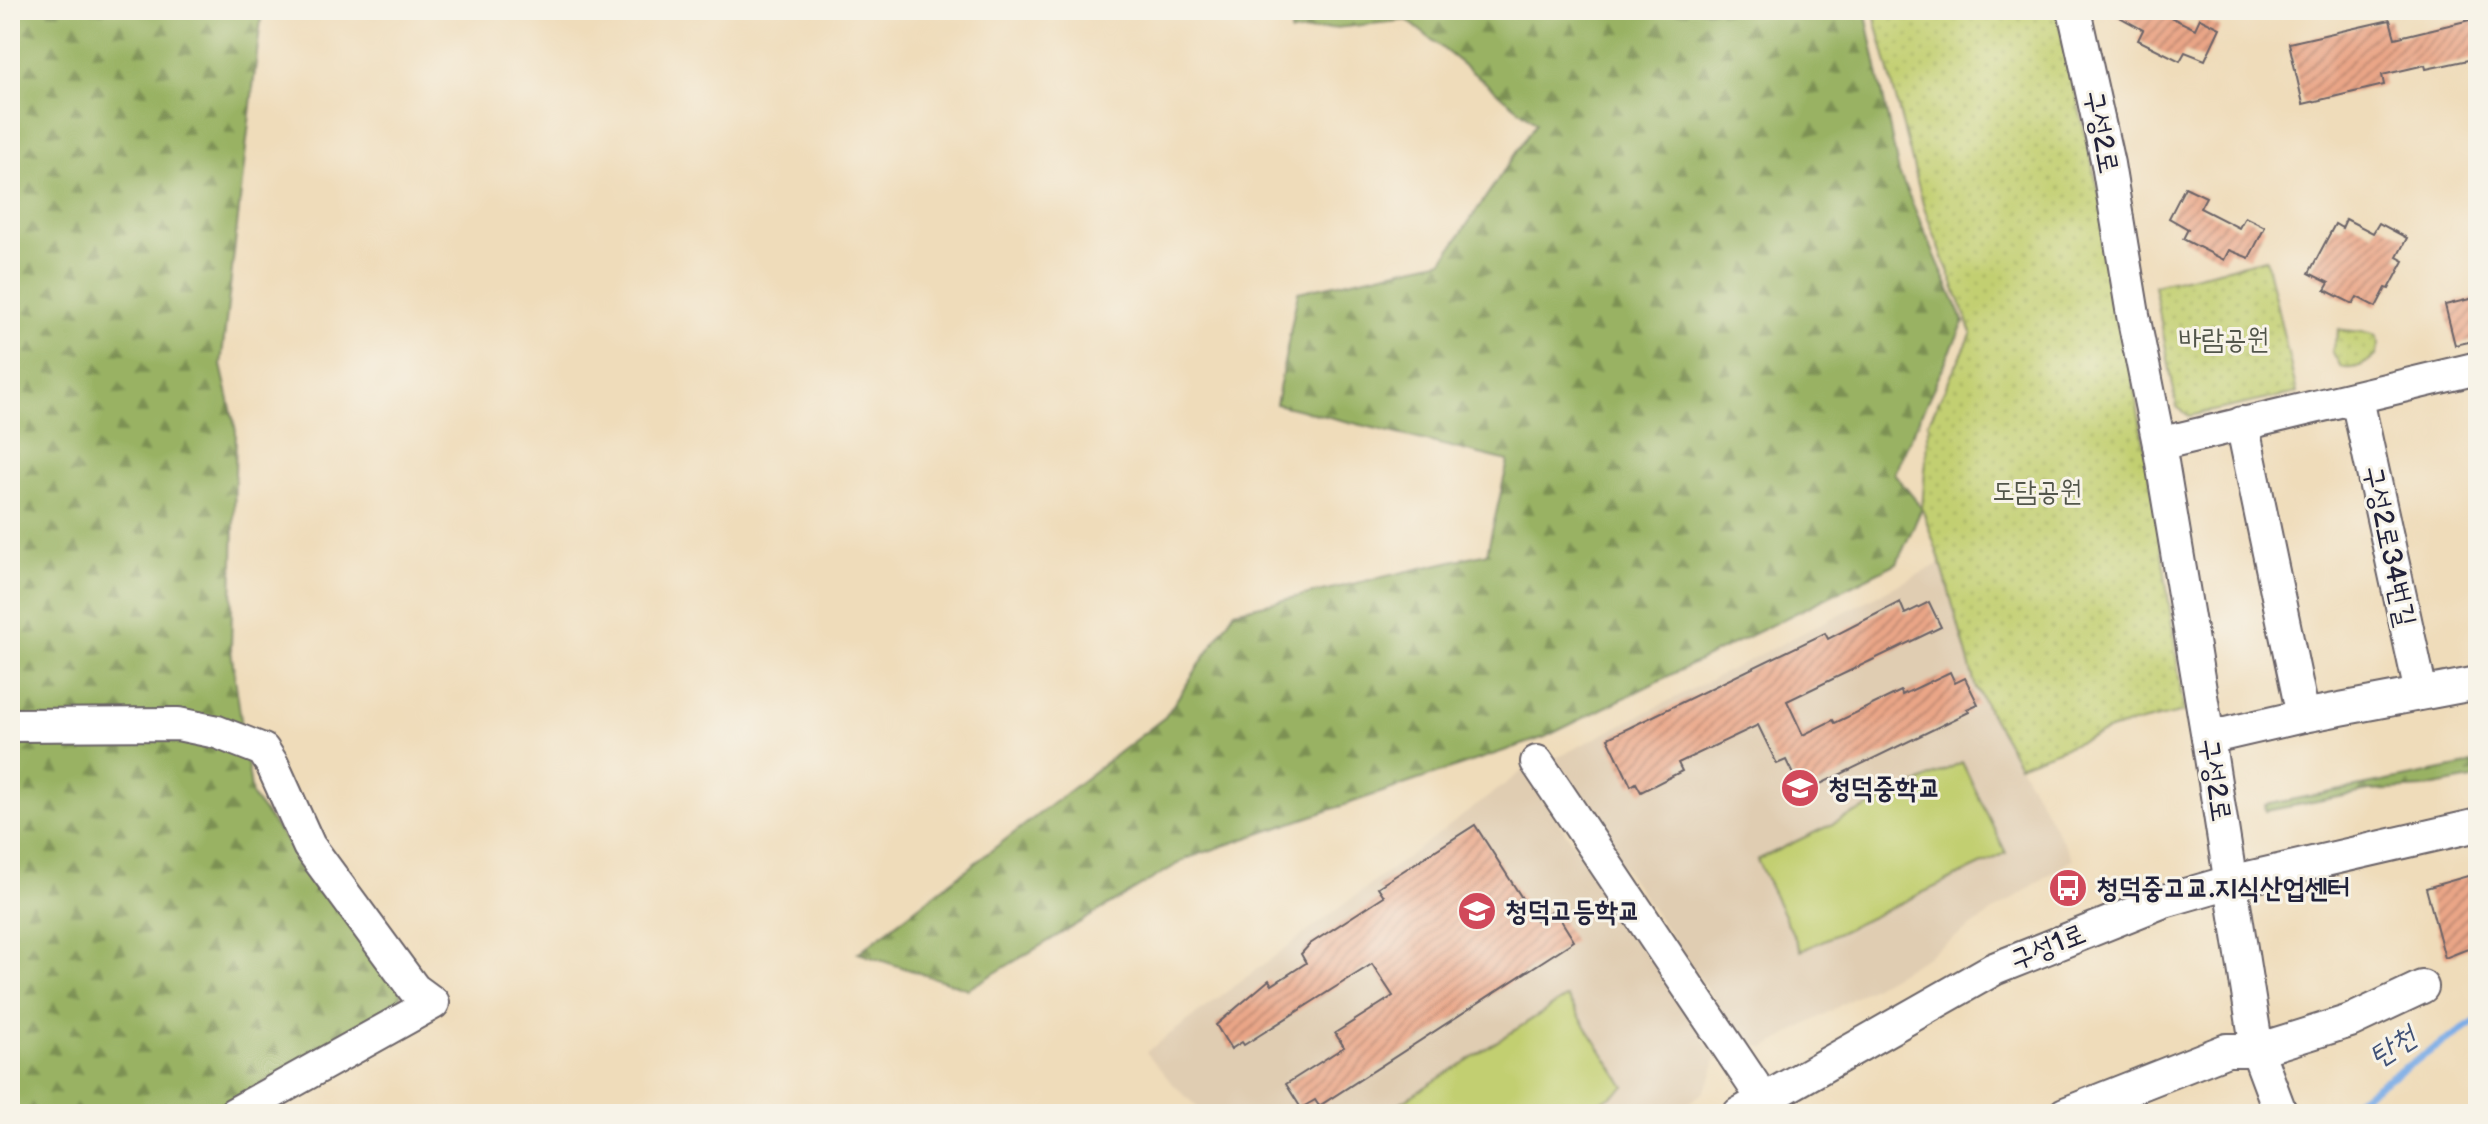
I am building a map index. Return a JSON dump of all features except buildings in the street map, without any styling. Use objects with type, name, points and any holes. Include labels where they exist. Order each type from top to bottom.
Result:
[{"type":"street","name":"구성2로","points":[[2074,10],[2108,164],[2133,315],[2159,444],[2257,1050],[2281,1114]]},
{"type":"street","points":[[2159,444],[2478,368]]},
{"type":"street","name":"구성2로34번길","points":[[2357,399],[2421,693]]},
{"type":"street","points":[[2242,423],[2303,716]]},
{"type":"street","points":[[2208,738],[2303,716],[2478,683]]},
{"type":"street","points":[[10,725],[178,724],[217,732],[263,750],[309,846],[397,968],[414,989],[433,1003],[234,1114]]},
{"type":"street","points":[[1537,762],[1751,1107]]},
{"type":"street","name":"구성1로","points":[[1751,1107],[1994,969],[2173,897],[2478,825]]},
{"type":"street","points":[[2065,1114],[2227,1050],[2257,1050],[2350,1021],[2422,987]]},
{"type":"shaded area","name":"청덕중학교","points":[[1941,563],[1976,688],[2073,859],[1924,958],[1765,1048],[1743,1041],[1550,761]]},
{"type":"shaded area","name":"청덕고등학교","points":[[1524,770],[1716,1057],[1713,1074],[1703,1093],[1672,1114],[1204,1114],[1146,1052]]},
{"type":"green space","points":[[10,10],[262,10],[221,365],[236,431],[231,650],[252,796],[401,986],[400,1004],[386,1014],[209,1114],[10,1114]]},
{"type":"green space","points":[[1292,10],[1865,10],[1899,173],[1964,322],[1894,473],[1922,508],[1897,563],[1545,737],[1188,858],[968,989],[858,953],[1165,717],[1235,611],[1487,553],[1508,461],[1276,404],[1298,292],[1443,260],[1536,123],[1407,20],[1291,33]]},
{"type":"green space","name":"도담공원","points":[[1873,10],[2056,10],[2100,197],[2158,523],[2184,712],[2112,729],[2019,765],[1976,688],[1922,508],[1929,421],[1972,333],[1924,208]]},
{"type":"green space","name":"바람공원","points":[[2266,259],[2297,393],[2189,416],[2177,407],[2154,285]]},
{"type":"green space","points":[[2339,329],[2375,335],[2379,344],[2376,356],[2355,368],[2341,367],[2332,351]]},
{"type":"green space","points":[[1962,762],[2006,853],[1801,951],[1757,860]]},
{"type":"green space","points":[[2478,763],[2478,778],[2424,788],[2369,791],[2266,811],[2265,805]]},
{"type":"green space","points":[[1567,997],[1625,1087],[1582,1114],[1392,1114],[1389,1110]]},
{"type":"waterway","name":"탄천","points":[[2334,1114],[2478,1020]]},
{"type":"place","name":"청덕중학교","points":[[1800,788]]},
{"type":"place","name":"청덕중고교.지식산업센터","points":[[2068,888]]},
{"type":"place","name":"청덕고등학교","points":[[1477,911]]}]
